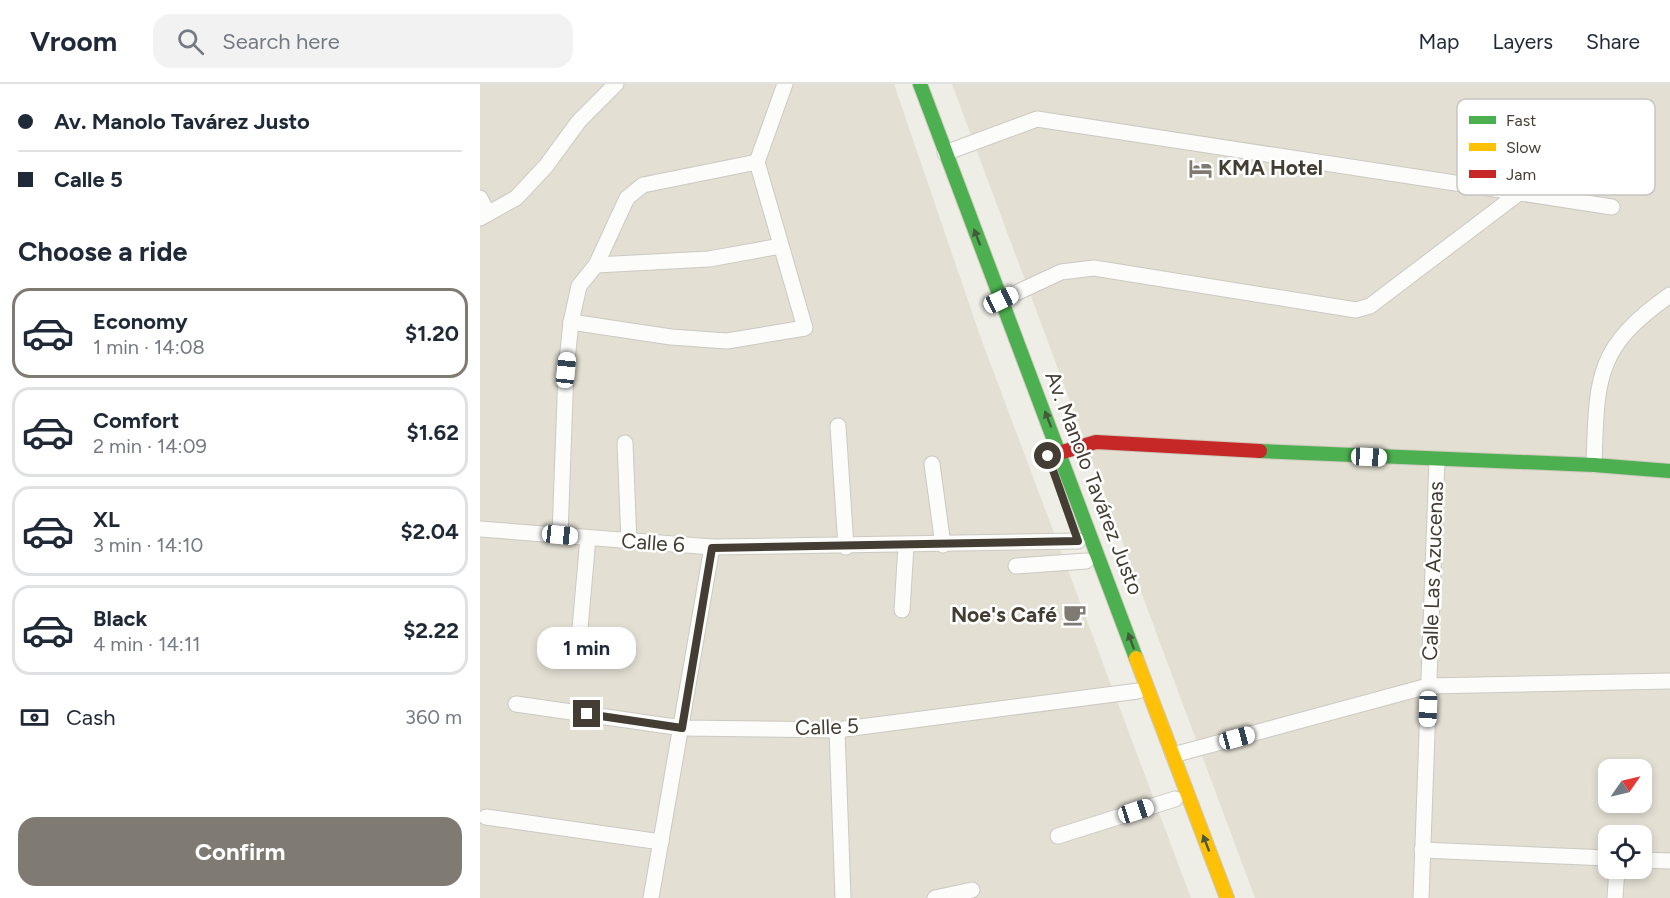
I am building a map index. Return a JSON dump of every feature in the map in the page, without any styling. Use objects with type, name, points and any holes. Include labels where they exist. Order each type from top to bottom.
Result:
[{"type":"main road","name":"Av. Manolo Tavárez Justo","points":[[907,84],[1173,755],[1227,898]]},
{"type":"main road","name":"Av. Manolo Tavárez Justo","points":[[920,84],[1001,300],[1054,454],[1078,541],[1138,691],[1212,898]]},
{"type":"main road","points":[[1054,454],[1096,442],[1437,460],[1594,465],[1670,471]]},
{"type":"street","points":[[480,198],[484,216],[516,198],[546,166],[579,121],[616,84]]},
{"type":"street","points":[[572,322],[671,337],[727,341],[806,328],[757,162],[785,84]]},
{"type":"street","points":[[945,153],[1037,119],[1457,183]]},
{"type":"street","points":[[560,535],[566,370],[579,286],[596,265],[627,198],[633,190],[643,185],[757,162]]},
{"type":"street","points":[[1001,300],[1061,272],[1094,268],[1356,310],[1370,306],[1516,195]]},
{"type":"street","points":[[1532,195],[1612,207]]},
{"type":"street","points":[[596,265],[709,259],[781,246]]},
{"type":"street","points":[[1594,465],[1597,399],[1601,371],[1611,350],[1634,325],[1670,294]]},
{"type":"street","points":[[838,426],[846,547]]},
{"type":"street","points":[[626,443],[629,542]]},
{"type":"street","name":"Calle Las Azucenas","points":[[1420,898],[1437,460]]},
{"type":"street","points":[[932,464],[943,545]]},
{"type":"street","name":"Calle 6","points":[[480,529],[712,548],[1078,541]]},
{"type":"street","points":[[578,651],[588,538]]},
{"type":"street","points":[[902,610],[906,546]]},
{"type":"street","points":[[651,898],[712,548]]},
{"type":"street","points":[[1016,566],[1086,561]]},
{"type":"street","points":[[1173,755],[1428,686],[1670,681]]},
{"type":"street","name":"Calle 5","points":[[516,704],[682,728],[837,730],[1138,691]]},
{"type":"street","points":[[837,730],[843,898]]},
{"type":"street","points":[[1058,836],[1175,799]]},
{"type":"street","points":[[486,817],[661,842]]},
{"type":"street","points":[[1422,850],[1598,858]]},
{"type":"street","points":[[1652,860],[1670,861]]},
{"type":"street","points":[[1615,898],[1616,879]]},
{"type":"street","points":[[935,898],[972,890]]},
{"type":"shaded area","points":[[480,84],[894,84],[979,333],[1191,898],[480,898]]},
{"type":"shaded area","points":[[952,84],[1670,84],[1670,898],[1255,898]]},
{"type":"traffic: fast","points":[[920,84],[1136,658]]},
{"type":"traffic: fast","points":[[1260,451],[1594,465],[1670,471]]},
{"type":"traffic: slow","points":[[1136,658],[1227,898]]},
{"type":"traffic: jam","points":[[1049,456],[1096,442],[1260,451]]},
{"type":"place","name":"KMA Hotel","points":[[1200,168]]},
{"type":"place","name":"Noe's Café","points":[[1075,615]]},
{"type":"route","points":[[587,714],[682,728],[712,548],[1078,541],[1048,456]]}]
